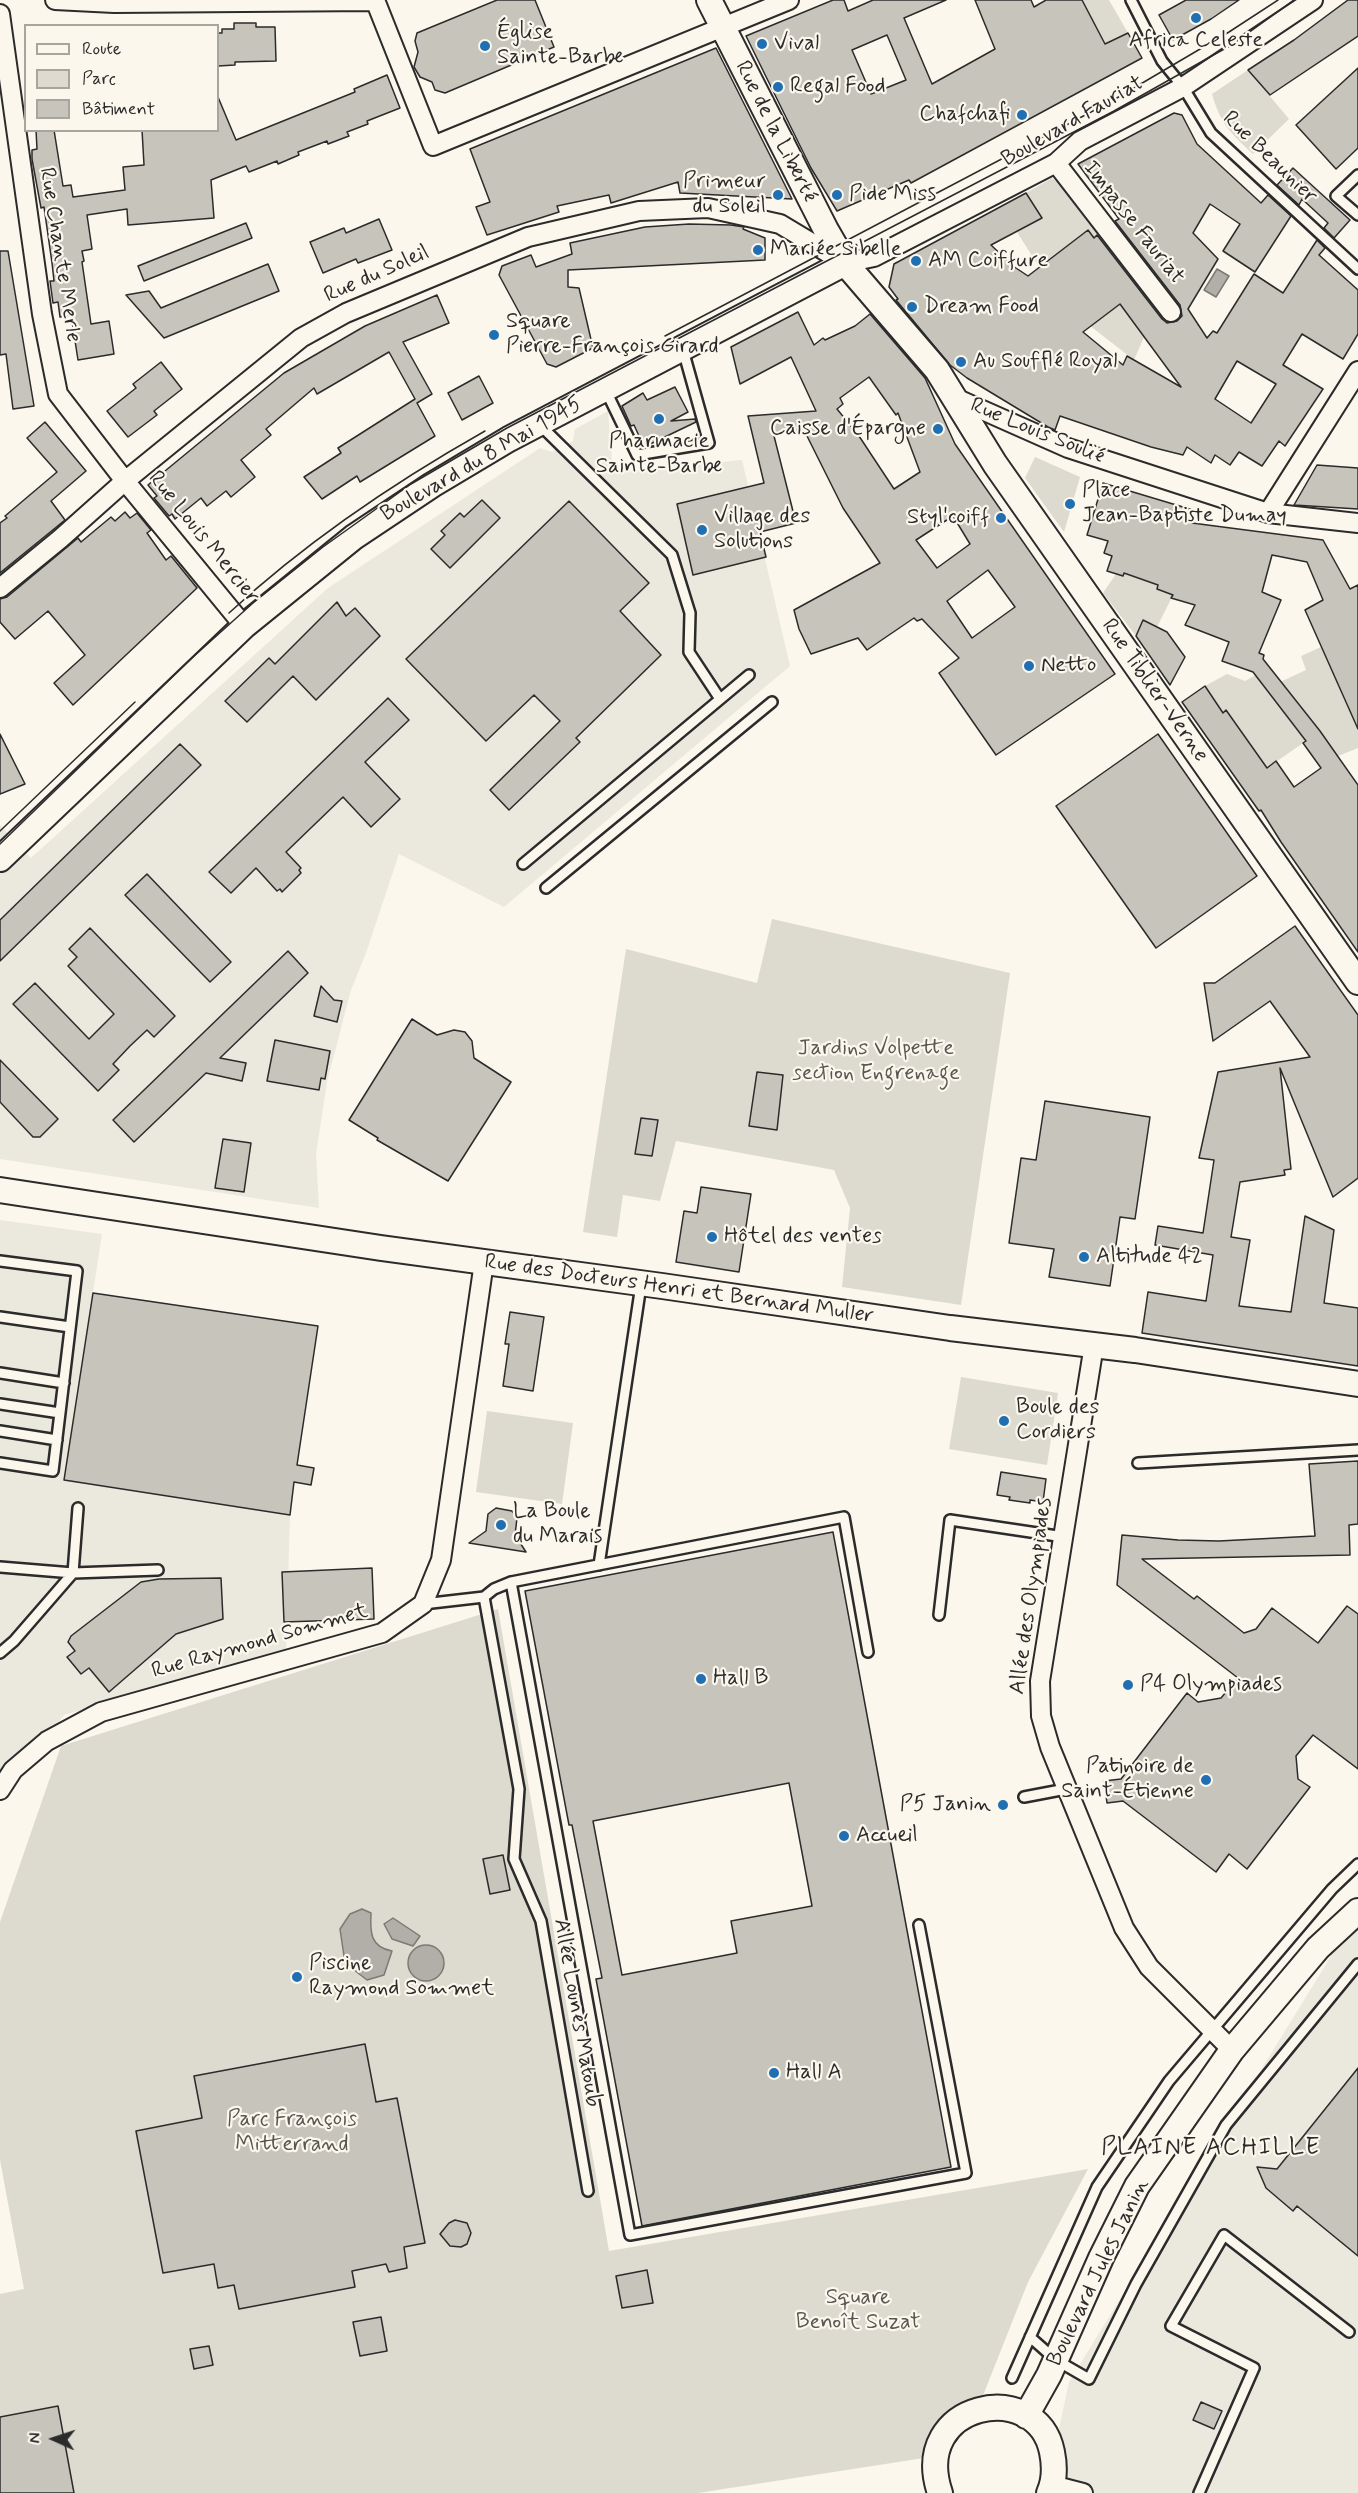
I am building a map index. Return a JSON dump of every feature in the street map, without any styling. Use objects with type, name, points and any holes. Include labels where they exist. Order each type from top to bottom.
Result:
[{"type":"main road","name":"Rue de la Liberté","points":[[709,0],[845,263]]},
{"type":"main road","name":"Boulevard du 8 Mai 1945","points":[[0,859],[244,626],[354,537],[457,469],[845,263]]},
{"type":"main road","name":"Rue Louis Soulié","points":[[845,263],[937,370],[953,397]]},
{"type":"main road","name":"Rue Tiblier-Verne","points":[[953,397],[995,464],[1358,982]]},
{"type":"main road","name":"Rue des Docteurs Henri et Bernard Muller","points":[[0,1191],[369,1247],[641,1283],[950,1328],[1094,1345],[1358,1384]]},
{"type":"main road","name":"Boulevard Jules Janin","points":[[1026,2416],[1056,2360],[1101,2258],[1137,2186],[1232,2050],[1318,1948],[1358,1911]]},
{"type":"main road","points":[[940,2493],[934,2478],[934,2458],[941,2439],[953,2423],[969,2412],[988,2407],[1008,2408],[1026,2416],[1041,2429],[1051,2446],[1055,2465],[1051,2489]]},
{"type":"street","points":[[55,0],[114,3],[374,0],[433,146],[789,0]]},
{"type":"street","name":"Boulevard Fauriat","points":[[845,263],[873,257],[890,250],[1056,164],[1080,141],[1183,87],[1313,0]]},
{"type":"street","name":"Rue Chante Merle","points":[[0,14],[42,314],[58,394],[125,481]]},
{"type":"street","name":"Impasse Fauriat","points":[[1056,164],[1171,312]]},
{"type":"street","name":"Rue du Soleil","points":[[0,588],[125,481],[301,338],[346,314],[528,237],[639,211],[708,208],[780,224],[845,263]]},
{"type":"street","points":[[1268,513],[1358,371]]},
{"type":"street","name":"Rue Louis Soulié","points":[[953,397],[1068,448],[1268,513],[1357,526]]},
{"type":"street","name":"Rue Louis Mercier","points":[[125,481],[244,626]]},
{"type":"street","points":[[423,1604],[441,1560],[484,1262]]},
{"type":"street","name":"Allée des Olympiades","points":[[1094,1345],[1040,1681],[1041,1716],[1066,1789],[1124,1928],[1149,1967],[1232,2050]]},
{"type":"street","name":"Rue Raymond Sommet","points":[[0,1790],[13,1770],[47,1741],[101,1712],[382,1634],[423,1604]]},
{"type":"street","points":[[1051,2489],[1083,2493]]},
{"type":"lane","name":"Rue Beaunier","points":[[1131,0],[1162,61],[1183,87],[1211,134],[1358,269]]},
{"type":"lane","points":[[1358,175],[1336,196],[1358,216]]},
{"type":"lane","points":[[605,389],[637,455],[709,443],[683,349]]},
{"type":"lane","points":[[538,424],[672,555],[690,613],[689,652],[720,699]]},
{"type":"lane","points":[[523,864],[749,675]]},
{"type":"lane","points":[[546,888],[772,702]]},
{"type":"lane","points":[[0,1261],[76,1271],[53,1471],[0,1463]]},
{"type":"lane","points":[[599,1565],[641,1283]]},
{"type":"lane","points":[[0,1317],[70,1327]]},
{"type":"lane","points":[[0,1373],[64,1383]]},
{"type":"lane","points":[[0,1404],[60,1413]]},
{"type":"lane","points":[[0,1431],[57,1440]]},
{"type":"lane","points":[[1138,1463],[1358,1450]]},
{"type":"lane","points":[[0,1653],[15,1641],[73,1573],[78,1508]]},
{"type":"lane","points":[[423,1604],[484,1598],[494,1589],[511,1582],[843,1517],[868,1652]]},
{"type":"lane","points":[[939,1615],[950,1520],[1064,1537]]},
{"type":"lane","points":[[0,1567],[73,1573],[158,1570]]},
{"type":"lane","points":[[511,1582],[630,2235],[966,2173],[919,1925]]},
{"type":"lane","name":"Allée Lounès Matoub","points":[[484,1598],[519,1789],[514,1859],[541,1921],[588,2191]]},
{"type":"lane","points":[[1024,1797],[1066,1789]]},
{"type":"lane","points":[[1012,2378],[1097,2187],[1169,2081],[1332,1889],[1358,1864]]},
{"type":"lane","points":[[1030,2337],[1056,2360],[1089,2379],[1136,2284],[1226,2124],[1358,1964]]},
{"type":"lane","points":[[1199,2493],[1254,2368],[1171,2326],[1224,2235],[1348,2332]]},
{"type":"shaded area","points":[[1217,269],[1229,276],[1216,297],[1204,290]]},
{"type":"shaded area","points":[[608,411],[613,473],[742,460],[790,666],[504,907],[399,854],[366,953],[351,990],[327,1082],[316,1154],[319,1208],[0,1159],[0,825],[31,858],[328,588],[540,448],[552,452],[573,441],[575,429]]},
{"type":"shaded area","points":[[0,1220],[102,1234],[64,1480],[290,1515],[286,1652],[64,1715],[0,1799]]},
{"type":"shaded area","points":[[362,1909],[371,1913],[371,1932],[375,1942],[392,1951],[384,1975],[367,1980],[345,1963],[340,1929],[350,1914]]},
{"type":"shaded area","points":[[1358,1917],[1358,2493],[1045,2493],[1069,2382],[1352,1922]]},
{"type":"shaded area","points":[[393,1918],[420,1936],[413,1946],[392,1939],[384,1924]]},
{"type":"shaded area","points":[[426,1945],[438,1951],[444,1963],[438,1975],[426,1981],[414,1975],[408,1963],[414,1951]]},
{"type":"green space","points":[[1082,0],[1109,0],[1128,33],[1097,48],[1083,22],[1092,18]]},
{"type":"green space","points":[[1248,70],[1289,119],[1253,154],[1227,127],[1212,94]]},
{"type":"green space","points":[[1052,178],[1064,187],[1099,234],[1094,238],[1088,230],[1039,267],[1017,232],[1041,218],[1026,193]]},
{"type":"green space","points":[[1093,302],[1103,317],[1120,304],[1144,337],[1134,360],[1089,325]]},
{"type":"green space","points":[[1035,457],[1080,477],[1064,532],[1025,478]]},
{"type":"green space","points":[[1124,573],[1158,585],[1157,589],[1173,595],[1157,627],[1143,620],[1136,636],[1103,593],[1116,574],[1123,576]]},
{"type":"green space","points":[[1321,647],[1358,729],[1358,748],[1338,756],[1280,682],[1306,670],[1301,656]]},
{"type":"green space","points":[[1227,674],[1245,681],[1258,674],[1263,686],[1306,741],[1267,768],[1227,711],[1223,713],[1205,686]]},
{"type":"green space","name":"Jardins Volpette section Engrenage","points":[[772,919],[1010,973],[961,1305],[842,1287],[850,1208],[834,1170],[676,1141],[660,1201],[623,1195],[617,1237],[583,1232],[626,949],[757,983]]},
{"type":"green space","name":"Boule des Cordiers","points":[[961,1377],[1058,1393],[1047,1465],[949,1449]]},
{"type":"green space","points":[[487,1411],[573,1423],[562,1504],[476,1492]]},
{"type":"green space","name":"Parc François Mitterrand","points":[[498,1609],[609,2251],[1088,2169],[1028,2282],[982,2398],[940,2426],[924,2458],[698,2493],[0,2493],[0,2294],[24,2289],[0,2160],[0,1922],[61,1746]]},
{"type":"building","name":"Église Sainte-Barbe","points":[[497,0],[535,0],[554,47],[445,93],[435,90],[432,82],[420,77],[414,67],[418,52],[415,41],[417,33]]},
{"type":"building","points":[[833,0],[844,0],[848,11],[873,0],[946,0],[904,18],[932,84],[995,49],[975,0],[1031,0],[1034,7],[1046,0],[1082,0],[1105,44],[1128,33],[1142,58],[911,183],[909,180],[837,211],[811,168],[746,36]],"holes":[[[887,35],[906,80],[871,94],[852,50]]]},
{"type":"building","points":[[1186,0],[1239,0],[1173,40],[1159,15]]},
{"type":"building","points":[[1348,0],[1358,0],[1358,36],[1270,95],[1248,70],[1294,40]]},
{"type":"building","points":[[234,23],[256,23],[256,27],[275,27],[276,61],[235,62],[235,65],[219,66],[219,33],[222,33],[222,29],[234,29]]},
{"type":"building","points":[[716,48],[792,199],[680,193],[678,182],[611,203],[609,195],[557,206],[559,212],[487,235],[476,207],[490,202],[470,149]]},
{"type":"building","points":[[1358,68],[1358,148],[1336,169],[1296,125]]},
{"type":"building","points":[[387,75],[400,108],[367,121],[368,124],[347,132],[349,136],[328,144],[327,141],[298,152],[299,155],[278,164],[277,161],[249,172],[246,166],[211,180],[214,218],[128,225],[127,209],[87,215],[92,249],[82,251],[84,261],[82,262],[91,324],[109,321],[114,354],[78,360],[71,315],[60,317],[58,302],[53,303],[50,281],[54,281],[44,207],[41,208],[32,159],[32,150],[37,149],[36,132],[54,132],[63,186],[71,185],[73,197],[125,190],[123,167],[144,165],[142,132],[219,132],[219,99],[236,140],[355,92],[354,89]]},
{"type":"building","points":[[1174,113],[1182,115],[1197,144],[1261,203],[1268,195],[1291,216],[1255,272],[1223,251],[1240,224],[1210,204],[1193,233],[1218,259],[1188,309],[1207,338],[1213,331],[1217,333],[1254,274],[1283,293],[1317,240],[1325,248],[1319,255],[1358,290],[1358,334],[1343,359],[1302,334],[1283,365],[1323,389],[1285,446],[1279,441],[1262,466],[1239,452],[1230,465],[1215,455],[1211,463],[1187,447],[1183,455],[1151,447],[1060,416],[1055,430],[1048,427],[967,378],[950,365],[896,300],[898,299],[889,287],[894,264],[1026,193],[1042,218],[991,245],[1013,266],[1028,276],[1088,230],[1094,238],[1097,235],[1162,319],[1167,323],[1177,321],[1182,316],[1180,305],[1115,221],[1119,219],[1078,164]],"holes":[[[1120,304],[1181,387],[1127,356],[1123,365],[1083,332]],[[1237,361],[1276,384],[1251,423],[1215,399]]]},
{"type":"building","points":[[1293,168],[1350,220],[1334,238],[1324,228],[1328,223],[1302,199],[1299,205],[1277,185]]},
{"type":"building","points":[[379,219],[392,250],[358,263],[356,259],[323,273],[310,242],[344,228],[346,233]]},
{"type":"building","points":[[246,223],[252,238],[144,281],[138,266]]},
{"type":"building","points":[[689,224],[744,227],[743,229],[765,238],[765,260],[568,270],[568,287],[579,288],[593,348],[556,367],[547,364],[499,275],[502,266],[531,255],[536,267],[572,254],[570,243],[645,227]]},
{"type":"building","points":[[0,251],[8,251],[34,406],[13,409],[6,354],[0,355]]},
{"type":"building","points":[[268,264],[279,291],[164,338],[126,295],[149,291],[161,308]]},
{"type":"building","points":[[437,295],[449,323],[403,342],[432,394],[417,403],[435,436],[360,482],[357,476],[322,499],[304,477],[341,453],[338,448],[415,399],[389,352],[317,394],[314,388],[266,429],[271,435],[241,460],[255,477],[231,497],[226,491],[207,506],[201,498],[175,519],[172,514],[169,516],[154,498],[157,496],[148,485],[284,373],[365,326]]},
{"type":"building","points":[[798,312],[814,345],[823,338],[825,340],[855,326],[870,314],[925,378],[955,444],[1115,674],[996,755],[939,673],[959,658],[922,619],[917,621],[914,618],[867,650],[858,638],[811,654],[799,629],[794,610],[880,563],[843,508],[804,430],[773,432],[796,523],[760,532],[766,557],[693,575],[677,504],[764,483],[748,416],[816,411],[791,357],[740,384],[731,347]],"holes":[[[869,377],[896,415],[898,413],[920,472],[894,489],[859,436],[837,409],[843,404],[840,398]],[[953,516],[970,544],[937,568],[916,540]],[[988,570],[1015,607],[972,638],[947,601]]]},
{"type":"building","points":[[161,362],[182,389],[154,411],[157,415],[128,437],[107,411],[136,388],[133,384]]},
{"type":"building","points":[[479,376],[493,403],[462,420],[448,393]]},
{"type":"building","name":"Pharmacie Sainte-Barbe","points":[[675,387],[688,412],[671,421],[695,419],[696,422],[644,447],[622,406],[643,393],[647,400]]},
{"type":"building","points":[[45,422],[86,471],[51,501],[65,520],[0,573],[0,523],[7,518],[5,516],[57,472],[27,438]]},
{"type":"building","points":[[1317,465],[1358,468],[1358,509],[1294,505]]},
{"type":"building","points":[[1103,483],[1193,510],[1192,523],[1323,540],[1350,589],[1358,585],[1358,729],[1305,610],[1323,600],[1307,562],[1272,555],[1262,592],[1281,600],[1259,653],[1264,655],[1263,659],[1320,731],[1358,785],[1358,952],[1261,810],[1259,811],[1182,702],[1205,686],[1223,713],[1226,710],[1267,768],[1276,761],[1294,787],[1321,768],[1303,743],[1306,741],[1253,672],[1222,661],[1229,642],[1185,625],[1195,605],[1171,598],[1173,595],[1157,589],[1158,585],[1124,573],[1123,576],[1107,571],[1112,556],[1104,553],[1108,541],[1087,535]]},
{"type":"building","points":[[482,500],[500,518],[450,568],[431,549],[445,535],[441,531],[460,513],[464,517]]},
{"type":"building","points":[[569,501],[649,583],[620,611],[661,655],[576,738],[580,742],[509,810],[490,790],[560,721],[534,695],[486,741],[406,659]]},
{"type":"building","points":[[125,512],[130,518],[137,513],[151,530],[147,533],[166,560],[171,556],[197,588],[73,705],[54,683],[85,655],[48,611],[15,639],[0,622],[0,599],[7,597],[78,538],[81,542],[111,517],[115,521]]},
{"type":"building","points":[[337,602],[346,616],[355,608],[380,636],[316,700],[293,676],[247,722],[225,701],[269,658],[275,664]]},
{"type":"building","points":[[1143,620],[1167,632],[1185,657],[1170,685],[1136,636]]},
{"type":"building","points":[[388,698],[409,720],[365,762],[400,799],[371,827],[343,797],[286,852],[301,868],[299,870],[301,873],[282,892],[280,889],[277,891],[256,868],[231,893],[209,872]]},
{"type":"building","points":[[0,734],[25,784],[0,794]]},
{"type":"building","points":[[1158,734],[1257,876],[1156,948],[1056,806]]},
{"type":"building","points":[[180,744],[201,765],[0,961],[0,920]]},
{"type":"building","points":[[147,874],[231,962],[210,982],[125,895]]},
{"type":"building","points":[[1295,926],[1358,1015],[1358,1178],[1333,1197],[1280,1068],[1291,1169],[1284,1170],[1285,1175],[1240,1182],[1231,1237],[1250,1240],[1239,1306],[1291,1312],[1305,1216],[1334,1230],[1324,1303],[1358,1308],[1358,1366],[1142,1333],[1148,1292],[1206,1301],[1213,1255],[1155,1245],[1158,1226],[1203,1233],[1214,1160],[1199,1158],[1218,1072],[1310,1057],[1270,1001],[1213,1041],[1204,983],[1215,983]]},
{"type":"building","points":[[90,928],[175,1016],[154,1037],[147,1030],[130,1046],[113,1064],[119,1070],[98,1091],[13,1004],[35,983],[89,1039],[114,1014],[68,966],[77,957],[69,949]]},
{"type":"building","points":[[288,951],[308,973],[220,1058],[246,1063],[242,1081],[206,1073],[134,1142],[113,1120]]},
{"type":"building","points":[[321,986],[334,1000],[342,1001],[337,1022],[314,1016]]},
{"type":"building","points":[[412,1019],[437,1035],[454,1030],[465,1032],[472,1041],[474,1058],[511,1082],[448,1181],[377,1140],[378,1138],[349,1120]]},
{"type":"building","points":[[275,1040],[330,1051],[325,1079],[321,1078],[319,1090],[267,1081]]},
{"type":"building","points":[[0,1060],[58,1119],[40,1137],[33,1137],[0,1102]]},
{"type":"building","points":[[757,1072],[783,1075],[777,1130],[749,1126]]},
{"type":"building","points":[[1045,1101],[1150,1117],[1135,1219],[1120,1217],[1110,1286],[1049,1277],[1054,1249],[1009,1243],[1021,1158],[1036,1160]]},
{"type":"building","points":[[641,1118],[658,1120],[652,1156],[635,1154]]},
{"type":"building","points":[[223,1139],[251,1143],[244,1192],[215,1188]]},
{"type":"building","name":"Hôtel des ventes","points":[[701,1187],[751,1194],[739,1272],[676,1262],[684,1211],[697,1213]]},
{"type":"building","points":[[93,1293],[318,1326],[297,1465],[314,1468],[311,1485],[294,1482],[290,1515],[64,1480]]},
{"type":"building","points":[[510,1312],[544,1317],[533,1391],[503,1386],[509,1344],[505,1344]]},
{"type":"building","points":[[1358,1461],[1358,1524],[1349,1525],[1350,1555],[1142,1559],[1194,1599],[1197,1596],[1244,1633],[1256,1629],[1272,1608],[1318,1643],[1347,1606],[1358,1614],[1358,1769],[1313,1735],[1296,1756],[1298,1779],[1310,1787],[1247,1869],[1229,1854],[1216,1872],[1123,1801],[1107,1803],[1104,1781],[1121,1779],[1187,1693],[1198,1702],[1221,1698],[1238,1678],[1117,1585],[1122,1535],[1219,1541],[1315,1536],[1309,1464]]},
{"type":"building","points":[[1001,1472],[1046,1479],[1043,1502],[1009,1500],[1010,1497],[997,1495]]},
{"type":"building","name":"La Boule du Marais","points":[[496,1508],[512,1511],[517,1518],[515,1535],[526,1552],[469,1543],[486,1531],[488,1514]]},
{"type":"building","points":[[833,1532],[951,2167],[642,2226],[596,1979],[602,1978],[572,1825],[569,1825],[525,1591]],"holes":[[[789,1783],[812,1906],[731,1921],[737,1953],[622,1975],[593,1821]]]},
{"type":"building","points":[[372,1568],[374,1619],[284,1622],[282,1572]]},
{"type":"building","points":[[221,1578],[223,1619],[176,1634],[109,1692],[89,1668],[81,1674],[67,1657],[75,1651],[68,1642],[71,1636],[141,1582],[159,1579]]},
{"type":"building","points":[[503,1855],[510,1890],[490,1894],[483,1859]]},
{"type":"building","points":[[365,2044],[376,2102],[397,2098],[425,2243],[404,2247],[407,2268],[389,2272],[386,2264],[352,2271],[355,2287],[239,2309],[234,2285],[218,2288],[214,2264],[163,2273],[136,2131],[202,2118],[194,2076]]},
{"type":"building","points":[[1358,2068],[1358,2256],[1297,2206],[1293,2211],[1266,2188],[1257,2167],[1277,2169]]},
{"type":"building","points":[[455,2220],[467,2223],[471,2233],[467,2244],[461,2247],[450,2246],[440,2234],[449,2223]]},
{"type":"building","points":[[647,2270],[653,2303],[622,2308],[616,2276]]},
{"type":"building","points":[[381,2317],[387,2351],[360,2356],[353,2322]]},
{"type":"building","points":[[209,2346],[213,2365],[194,2369],[190,2349]]},
{"type":"building","points":[[1201,2402],[1222,2411],[1214,2429],[1193,2420]]},
{"type":"building","points":[[58,2406],[74,2493],[0,2493],[0,2417]]},
{"type":"tram line","points":[[665,336],[1110,102],[1229,32],[1278,0]]},
{"type":"tram line","points":[[0,844],[193,657],[253,603],[323,547],[411,484],[507,428],[1114,111],[1233,44],[1294,0]]},
{"type":"tram line","points":[[229,613],[289,562],[351,515],[417,471],[485,431]]},
{"type":"tram line","points":[[0,831],[135,702]]},
{"type":"place","name":"Africa Celeste","points":[[1196,18]]},
{"type":"place","name":"Vival","points":[[762,44]]},
{"type":"place","name":"Église Sainte-Barbe","points":[[485,46]]},
{"type":"place","name":"Regal Food","points":[[778,87]]},
{"type":"place","name":"Chafchafi","points":[[1022,115]]},
{"type":"place","name":"Primeur du Soleil","points":[[778,195]]},
{"type":"place","name":"Pide Miss","points":[[837,195]]},
{"type":"place","name":"Mariée Sibelle","points":[[758,250]]},
{"type":"place","name":"AM Coiffure","points":[[916,261]]},
{"type":"place","name":"Dream Food","points":[[912,307]]},
{"type":"place","name":"Square Pierre-François Girard","points":[[494,335]]},
{"type":"place","name":"Au Soufflé Royal","points":[[961,362]]},
{"type":"place","name":"Pharmacie Sainte-Barbe","points":[[659,419]]},
{"type":"place","name":"Caisse d'Épargne","points":[[938,429]]},
{"type":"place","name":"Place Jean-Baptiste Dumay","points":[[1070,504]]},
{"type":"place","name":"Styl'coiff","points":[[1001,518]]},
{"type":"place","name":"Village des Solutions","points":[[702,530]]},
{"type":"place","name":"Netto","points":[[1029,666]]},
{"type":"place","name":"Hôtel des ventes","points":[[712,1237]]},
{"type":"place","name":"Altitude 42","points":[[1084,1257]]},
{"type":"place","name":"Boule des Cordiers","points":[[1004,1421]]},
{"type":"place","name":"La Boule du Marais","points":[[501,1525]]},
{"type":"place","name":"Hall B","points":[[701,1679]]},
{"type":"place","name":"P4 Olympiades","points":[[1128,1685]]},
{"type":"place","name":"Patinoire de Saint-Étienne","points":[[1206,1780]]},
{"type":"place","name":"P5 Janin","points":[[1003,1805]]},
{"type":"place","name":"Accueil","points":[[844,1836]]},
{"type":"place","name":"Piscine Raymond Sommet","points":[[297,1977]]},
{"type":"place","name":"Hall A","points":[[774,2073]]},
{"type":"district","name":"PLAINE ACHILLE","points":[[1211,2149]]},
{"type":"park label","name":"Square Benoît Suzat","points":[[858,2310]]}]
